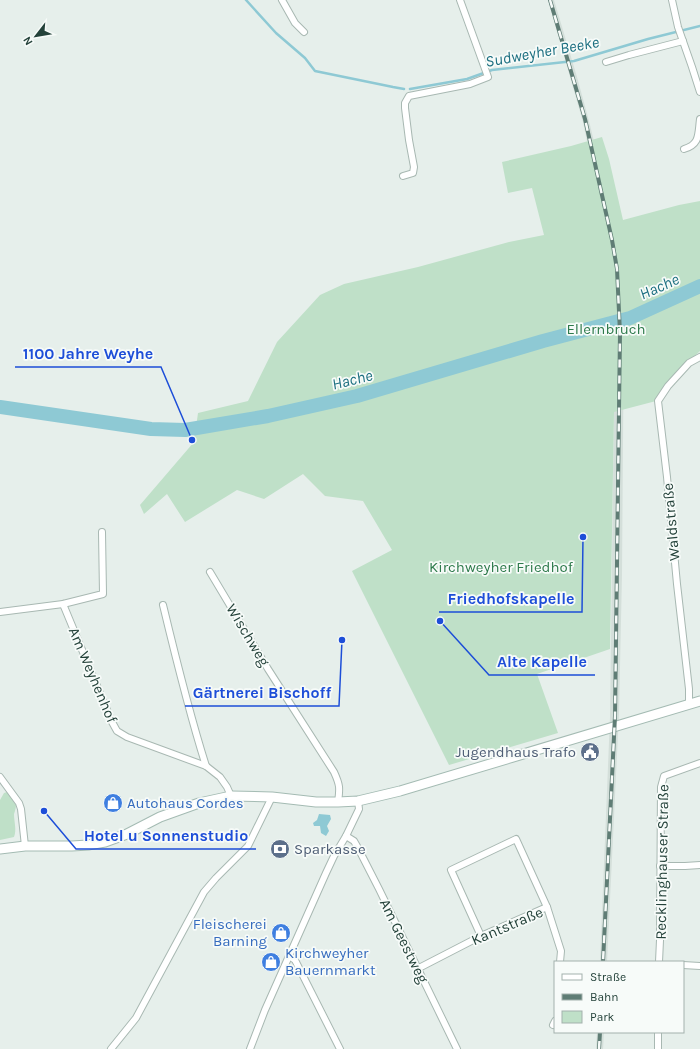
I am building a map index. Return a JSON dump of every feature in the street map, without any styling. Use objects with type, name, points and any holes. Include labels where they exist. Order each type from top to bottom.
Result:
[{"type":"main road","points":[[0,849],[40,845],[88,845],[105,842],[127,834],[160,817],[193,805],[232,796],[316,802],[358,801],[400,791],[700,700]]},
{"type":"street","points":[[282,0],[295,23],[304,32]]},
{"type":"street","points":[[403,176],[413,173],[414,168],[408,140],[405,108],[405,103],[409,96],[470,84],[488,77],[460,0]]},
{"type":"street","points":[[672,0],[678,27],[700,92]]},
{"type":"street","points":[[606,62],[683,40]]},
{"type":"street","points":[[684,149],[691,147],[697,140],[700,119]]},
{"type":"street","name":"Waldstraße","points":[[689,704],[689,689],[658,400],[668,386],[689,363],[700,356]]},
{"type":"street","points":[[0,612],[63,604],[103,594],[102,532]]},
{"type":"street","name":"Wischweg","points":[[210,572],[268,669],[334,772],[338,780],[340,791],[338,802]]},
{"type":"street","name":"Am Weyhenhof","points":[[63,604],[117,731],[127,737],[206,766],[220,777],[232,796]]},
{"type":"street","points":[[163,605],[192,723],[206,766]]},
{"type":"street","name":"Recklinghauser Straße","points":[[659,961],[661,787],[664,776],[700,763]]},
{"type":"street","points":[[0,777],[21,808],[25,846]]},
{"type":"street","points":[[111,1049],[136,1018],[204,892],[248,846],[272,798]]},
{"type":"street","points":[[250,1049],[264,1010],[328,868],[359,809],[358,801]]},
{"type":"street","name":"Am Geestweg","points":[[346,836],[354,841],[379,888],[457,1049]]},
{"type":"street","points":[[481,936],[451,870],[516,839],[547,906]]},
{"type":"street","points":[[660,866],[700,865]]},
{"type":"street","name":"Kantstraße","points":[[417,969],[481,936],[547,906],[561,951],[560,961]]},
{"type":"street","points":[[289,956],[295,960],[340,1049]]},
{"type":"street","points":[[684,965],[700,966]]},
{"type":"street","points":[[658,1033],[658,1049]]},
{"type":"shaded area","points":[[548,0],[554,0],[589,121],[618,240],[624,309],[622,575],[619,713],[607,961],[600,961],[610,717],[615,326],[608,242],[583,122]]},
{"type":"shaded area","points":[[597,1033],[604,1033],[603,1049],[596,1049]]},
{"type":"green space","points":[[602,137],[609,159],[623,220],[700,201],[700,351],[688,362],[656,401],[614,412],[610,649],[537,674],[558,733],[449,765],[352,571],[392,550],[363,501],[325,496],[303,474],[264,499],[237,490],[185,522],[167,494],[144,514],[140,505],[194,442],[198,413],[248,401],[277,342],[320,295],[344,284],[418,267],[509,242],[544,235],[532,188],[508,193],[502,162],[571,146]]},
{"type":"green space","points":[[7,792],[16,805],[14,814],[15,832],[14,837],[0,840],[0,800],[4,793]]},
{"type":"water","points":[[319,814],[330,815],[331,819],[327,826],[329,831],[326,836],[321,833],[320,826],[314,826],[313,823],[317,820]]},
{"type":"waterway","name":"Sudweyher Beeke","points":[[246,0],[276,33],[305,58],[315,71],[404,89]]},
{"type":"waterway","name":"Sudweyher Beeke","points":[[410,89],[467,79],[492,70],[574,61],[648,39],[700,26]]},
{"type":"waterway","name":"Hache","points":[[0,407],[151,429],[185,430],[268,416],[357,396],[543,341],[630,318],[700,286]]},
{"type":"railway","points":[[550,0],[585,119],[617,269],[620,333],[615,716],[603,961]]},
{"type":"railway","points":[[599,1049],[600,1033]]},
{"type":"place","name":"1100 Jahre Weyhe","points":[[192,440]]},
{"type":"place","name":"Friedhofskapelle","points":[[583,537]]},
{"type":"place","name":"Alte Kapelle","points":[[440,621]]},
{"type":"place","name":"Gärtnerei Bischoff","points":[[342,640]]},
{"type":"place","name":"Jugendhaus Trafo","points":[[590,752]]},
{"type":"place","name":"Autohaus Cordes","points":[[113,803]]},
{"type":"place","name":"Hotel u Sonnenstudio","points":[[44,811]]},
{"type":"place","name":"Sparkasse","points":[[280,849]]},
{"type":"place","name":"Fleischerei Barning","points":[[281,933]]},
{"type":"place","name":"Kirchweyher Bauernmarkt","points":[[271,962]]},
{"type":"park label","name":"Ellernbruch","points":[[606,329]]},
{"type":"park label","name":"Kirchweyher Friedhof","points":[[501,567]]}]
